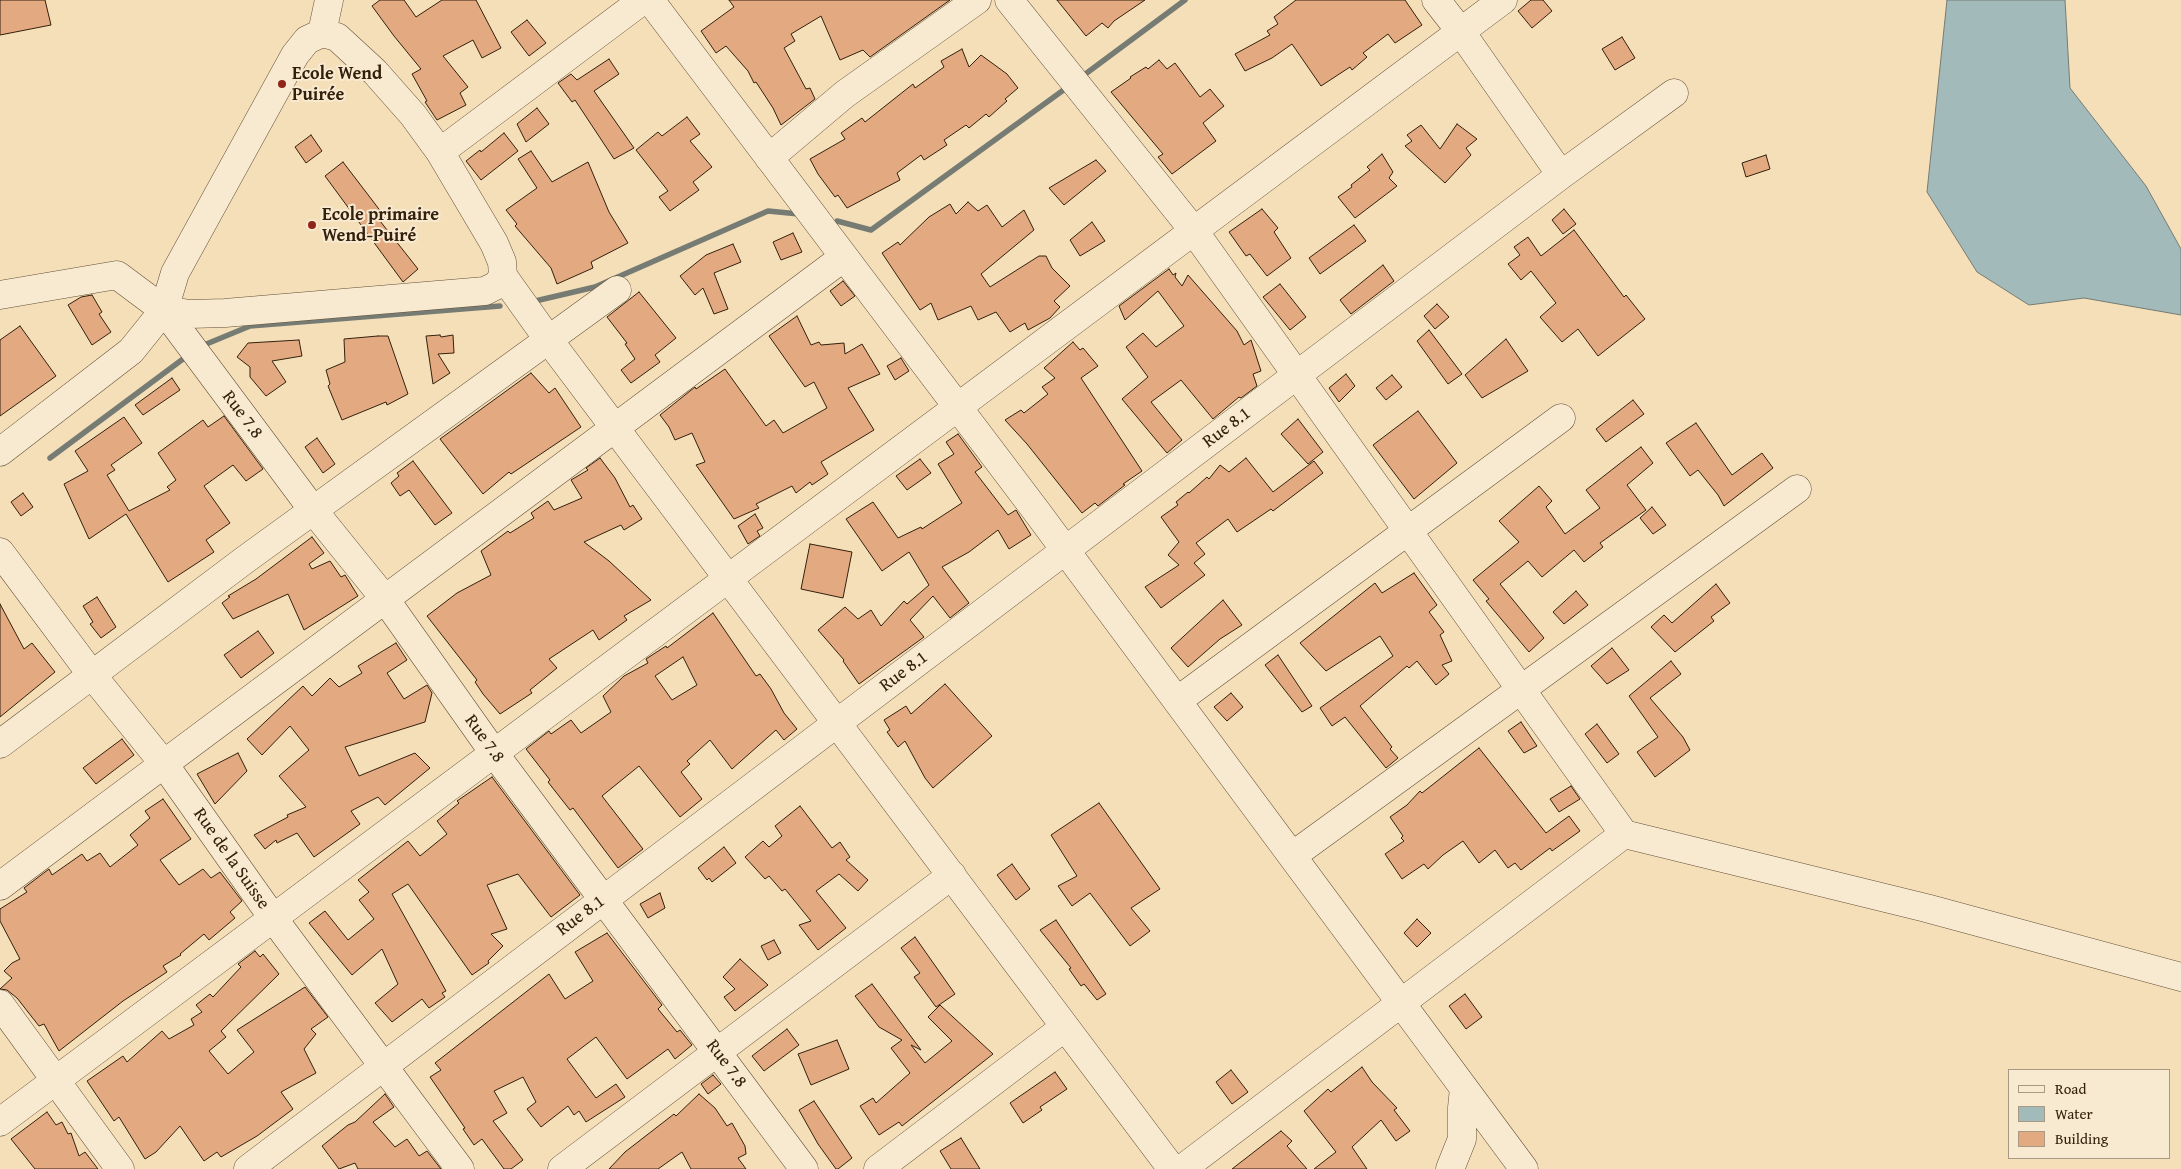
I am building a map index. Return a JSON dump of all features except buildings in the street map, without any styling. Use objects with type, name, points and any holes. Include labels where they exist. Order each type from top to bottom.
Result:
[{"type":"street","points":[[322,33],[330,0]]},
{"type":"street","points":[[440,152],[644,0]]},
{"type":"street","points":[[650,0],[1066,550],[1524,1169]]},
{"type":"street","points":[[769,158],[845,94],[977,0]]},
{"type":"street","points":[[1008,0],[1194,231],[1624,834],[1926,908],[2181,977]]},
{"type":"street","points":[[1436,0],[1461,32],[1561,175]]},
{"type":"street","points":[[0,1122],[1503,0]]},
{"type":"street","points":[[0,452],[131,351],[164,310],[175,273],[295,55],[307,40],[322,33],[337,37],[375,72],[413,115],[440,152],[494,244],[502,262],[503,276],[548,339],[838,722],[1172,1169]]},
{"type":"street","name":"Rue 8.1","points":[[248,1169],[1561,175],[1674,93]]},
{"type":"street","points":[[0,886],[844,257]]},
{"type":"street","points":[[0,295],[117,275],[164,310],[190,314],[225,313],[484,291],[497,285],[503,276]]},
{"type":"street","points":[[0,744],[313,510],[617,290]]},
{"type":"street","name":"Rue 7.8","points":[[164,310],[313,510],[385,599],[494,753],[804,1169]]},
{"type":"street","points":[[1177,701],[1561,418]]},
{"type":"street","points":[[1292,856],[1797,489]]},
{"type":"street","name":"Rue de la Suisse","points":[[0,552],[92,675],[164,764],[273,918],[460,1169]]},
{"type":"street","points":[[1182,1169],[1624,834]]},
{"type":"street","points":[[562,1169],[952,875]]},
{"type":"street","points":[[0,1004],[54,1081],[120,1169]]},
{"type":"street","points":[[878,1169],[1065,1027]]},
{"type":"street","points":[[1450,1169],[1462,1139],[1464,1088]]},
{"type":"water","points":[[1947,0],[2065,0],[2070,88],[2146,186],[2181,249],[2181,315],[2084,298],[2029,305],[1977,272],[1927,192]]},
{"type":"waterway","points":[[1080,78],[1185,0]]},
{"type":"waterway","points":[[837,221],[871,230],[1069,86]]},
{"type":"waterway","points":[[531,302],[595,287],[768,211],[799,214]]},
{"type":"waterway","points":[[204,345],[250,326],[500,306]]},
{"type":"waterway","points":[[50,458],[183,359]]},
{"type":"place","name":"Ecole Wend Puirée","points":[[282,84]]},
{"type":"place","name":"Ecole primaire Wend-Puiré","points":[[312,225]]}]
